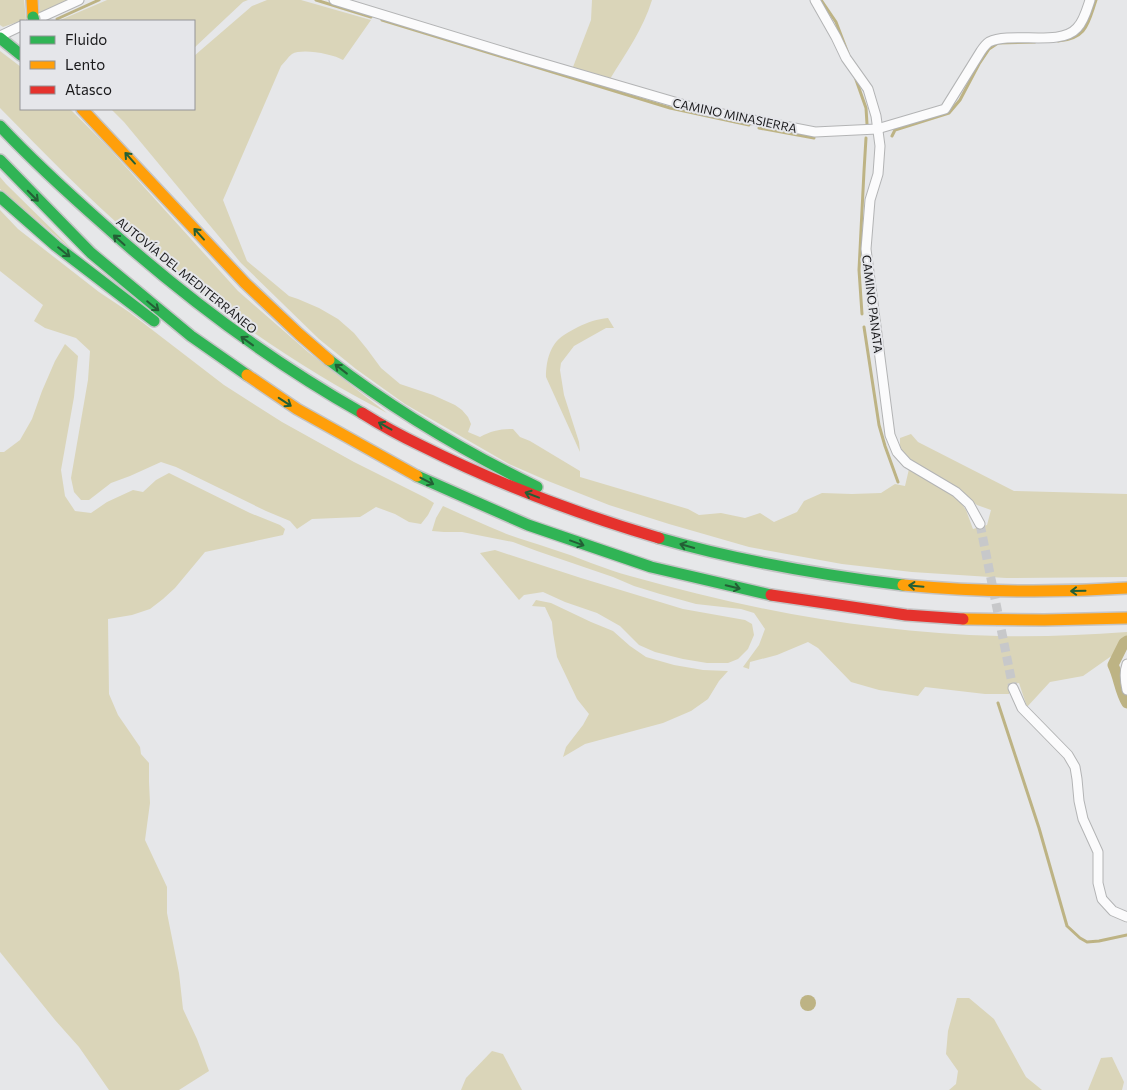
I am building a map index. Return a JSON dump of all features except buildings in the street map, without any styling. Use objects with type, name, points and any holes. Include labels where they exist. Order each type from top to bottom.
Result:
[{"type":"highway","points":[[32,0],[33,20]]},
{"type":"highway","points":[[2,39],[20,54]]},
{"type":"highway","points":[[83,110],[269,307],[318,351],[373,394],[464,451],[546,491],[590,508],[627,530]]},
{"type":"highway","points":[[93,110],[110,137]]},
{"type":"highway","name":"AUTOVÍA DEL MEDITERRÁNEO","points":[[0,126],[20,148],[135,254],[216,319],[302,379],[347,406],[425,448],[505,485],[579,514],[627,530],[704,551],[785,568],[875,582],[951,589],[1028,592],[1127,588]]},
{"type":"highway","points":[[0,160],[23,186],[108,269],[202,345],[245,375],[297,410],[357,445],[437,487],[531,526],[602,552],[677,574],[752,592],[829,605],[906,615],[985,620],[1063,621],[1127,618]]},
{"type":"highway","points":[[0,197],[21,217],[102,282],[202,356],[245,375]]},
{"type":"street","points":[[33,20],[79,0]]},
{"type":"street","name":"CAMINO MINASIERRA","points":[[334,0],[702,110],[814,132],[877,129],[946,109],[987,43],[1000,39],[1063,36],[1076,30],[1090,0]]},
{"type":"street","name":"CAMINO PANATA","points":[[815,0],[846,58],[868,89],[876,116],[880,146],[878,174],[870,200],[866,249],[890,435],[897,452],[907,463],[956,492],[969,504],[980,524]]},
{"type":"street","points":[[2,39],[20,27]]},
{"type":"street","points":[[1127,664],[1125,683],[1127,690]]},
{"type":"street","points":[[1013,688],[1022,708],[1068,755],[1075,767],[1083,819],[1098,852],[1098,883],[1102,899],[1113,911],[1127,917]]},
{"type":"shaded area","points":[[0,0],[24,0],[26,19],[3,27],[0,25]]},
{"type":"shaded area","points":[[39,0],[68,0],[40,14]]},
{"type":"shaded area","points":[[107,0],[248,0],[243,2],[195,47],[195,20],[60,20]]},
{"type":"shaded area","points":[[267,0],[301,0],[371,20],[343,60],[325,54],[297,52],[292,54],[281,66],[223,200],[247,261],[289,296],[319,308],[338,319],[354,333],[381,368],[400,384],[433,395],[462,410],[471,424],[468,432],[480,437],[504,429],[513,429],[520,437],[580,471],[580,477],[688,509],[699,515],[721,513],[745,518],[760,513],[774,522],[797,512],[804,501],[822,493],[881,493],[895,484],[905,486],[909,469],[957,497],[966,510],[973,529],[987,525],[991,510],[977,505],[958,490],[918,466],[900,449],[900,438],[911,434],[918,442],[1014,491],[1127,494],[1127,577],[1006,578],[912,572],[842,564],[749,547],[609,505],[548,481],[509,464],[405,404],[356,369],[319,339],[241,263],[112,110],[195,110],[195,55],[252,6]]},
{"type":"shaded area","points":[[592,0],[652,0],[639,31],[610,79],[573,67],[591,20]]},
{"type":"shaded area","points":[[0,51],[20,66],[20,110],[71,110],[106,145],[238,291],[308,352],[387,413],[320,376],[256,334],[194,288],[101,208],[0,108]]},
{"type":"shaded area","points":[[0,177],[6,184],[75,252],[0,189]]},
{"type":"shaded area","points":[[0,210],[18,229],[224,385],[282,422],[434,503],[428,515],[421,524],[409,522],[376,507],[360,517],[312,519],[297,529],[290,521],[176,467],[161,462],[111,483],[89,500],[81,500],[74,492],[71,478],[88,380],[90,351],[76,338],[45,328],[34,321],[43,305],[0,271]]},
{"type":"shaded area","points":[[608,318],[614,328],[606,328],[574,346],[561,363],[560,370],[564,395],[579,442],[580,452],[546,377],[548,359],[555,343],[566,334],[589,322]]},
{"type":"shaded area","points":[[65,344],[78,356],[74,397],[61,470],[65,496],[75,511],[91,513],[107,502],[133,490],[143,492],[156,480],[169,473],[285,529],[283,535],[205,552],[175,588],[150,609],[132,615],[108,619],[109,694],[118,715],[140,747],[141,754],[149,763],[150,803],[145,840],[167,887],[167,913],[179,973],[183,1009],[209,1071],[179,1090],[109,1090],[79,1047],[0,952],[0,452],[4,452],[20,440],[32,419],[55,361]]},
{"type":"shaded area","points":[[443,506],[508,534],[620,573],[767,609],[859,625],[952,634],[1031,636],[1127,632],[1127,648],[1110,657],[1083,676],[1050,682],[1027,707],[1019,683],[1009,685],[1009,694],[985,694],[925,687],[918,696],[879,690],[851,682],[818,648],[808,642],[777,655],[750,662],[749,669],[743,667],[759,645],[765,629],[754,613],[741,609],[696,604],[660,594],[513,542],[462,532],[432,531],[436,518]]},
{"type":"shaded area","points":[[495,550],[683,609],[745,620],[752,624],[754,635],[748,649],[738,659],[728,663],[707,663],[655,652],[639,645],[620,626],[597,613],[543,592],[524,595],[519,600],[480,553]]},
{"type":"shaded area","points":[[536,600],[551,603],[613,631],[646,657],[674,665],[703,670],[728,671],[719,681],[708,699],[691,711],[663,723],[585,744],[563,757],[566,747],[589,714],[577,699],[557,657],[552,622],[545,607],[532,606]]},
{"type":"shaded area","points":[[808,995],[814,997],[816,1003],[814,1009],[808,1011],[802,1009],[800,1003],[802,997]]},
{"type":"shaded area","points":[[957,998],[969,998],[994,1019],[1026,1077],[1042,1090],[949,1090],[956,1084],[958,1071],[946,1054],[948,1031]]},
{"type":"shaded area","points":[[492,1051],[503,1054],[522,1090],[461,1090],[466,1078]]},
{"type":"shaded area","points":[[1112,1057],[1124,1082],[1122,1090],[1088,1090],[1101,1058]]},
{"type":"waterway","points":[[57,19],[99,0]]},
{"type":"waterway","points":[[316,0],[371,17]]},
{"type":"waterway","points":[[821,0],[836,22],[849,56]]},
{"type":"waterway","points":[[1058,41],[1068,40],[1081,33],[1088,23],[1096,0]]},
{"type":"waterway","points":[[382,20],[670,108],[749,125]]},
{"type":"waterway","points":[[892,136],[895,130],[949,113],[960,100],[989,49],[998,43],[1035,42]]},
{"type":"waterway","points":[[854,74],[866,108],[867,124]]},
{"type":"waterway","points":[[759,128],[814,138]]},
{"type":"waterway","points":[[862,314],[859,270],[866,138]]},
{"type":"waterway","points":[[864,327],[879,425],[898,482]]},
{"type":"waterway","points":[[1127,641],[1124,643],[1113,665],[1127,703]]},
{"type":"waterway","points":[[998,703],[1039,828],[1067,926],[1087,942],[1127,935]]},
{"type":"tunnel","points":[[980,524],[1013,688]]},
{"type":"traffic: fast","points":[[0,38],[20,54]]},
{"type":"traffic: fast","points":[[0,126],[89,211],[163,276],[260,349],[327,393],[362,413]]},
{"type":"traffic: fast","points":[[0,160],[91,253],[191,336],[247,375]]},
{"type":"traffic: fast","points":[[0,197],[56,246],[154,321]]},
{"type":"traffic: fast","points":[[329,360],[379,396],[430,429],[482,459],[537,487]]},
{"type":"traffic: fast","points":[[417,476],[528,525],[651,567],[771,595]]},
{"type":"traffic: fast","points":[[659,538],[719,554],[780,566],[903,585]]},
{"type":"traffic: slow","points":[[32,0],[33,17]]},
{"type":"traffic: slow","points":[[83,110],[245,283],[329,360]]},
{"type":"traffic: slow","points":[[247,375],[297,409],[417,476]]},
{"type":"traffic: slow","points":[[903,585],[1015,591],[1127,588]]},
{"type":"traffic: slow","points":[[963,619],[1127,618]]},
{"type":"traffic: jam","points":[[362,413],[414,442],[480,473],[598,519],[659,538]]},
{"type":"traffic: jam","points":[[771,595],[906,615],[963,619]]}]
